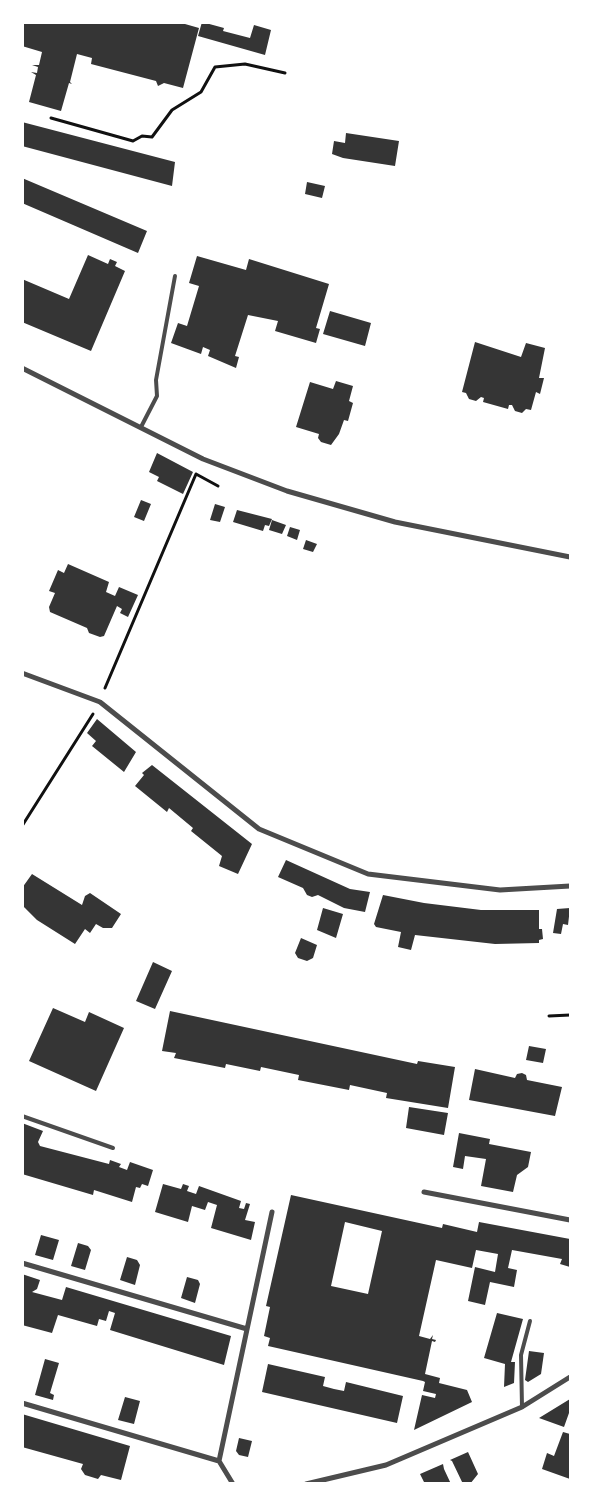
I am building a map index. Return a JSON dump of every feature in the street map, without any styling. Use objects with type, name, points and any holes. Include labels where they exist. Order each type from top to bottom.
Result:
[{"type":"street","points":[[22,368],[203,459],[287,492],[395,522],[570,557]]},
{"type":"street","points":[[22,673],[100,702],[260,829],[368,874],[500,890],[570,886]]},
{"type":"street","points":[[424,1192],[570,1220]]},
{"type":"street","points":[[219,1461],[272,1212]]},
{"type":"street","points":[[22,1263],[247,1329]]},
{"type":"street","points":[[306,1484],[386,1465],[522,1407],[570,1377]]},
{"type":"street","points":[[22,1403],[219,1461],[233,1484]]},
{"type":"lane","points":[[141,427],[157,396],[156,380],[175,276]]},
{"type":"lane","points":[[22,1116],[113,1148]]},
{"type":"lane","points":[[522,1407],[521,1355],[530,1320]]},
{"type":"path","points":[[51,118],[133,141],[142,136],[152,137],[172,110],[201,92],[215,67],[245,64],[285,73]]},
{"type":"path","points":[[22,826],[100,702],[135,614],[196,474],[218,486]]},
{"type":"path","points":[[549,1016],[570,1015]]},
{"type":"building","points":[[22,22],[102,24],[105,22],[178,22],[199,28],[183,88],[164,83],[158,86],[156,81],[91,64],[92,58],[77,54],[70,82],[72,84],[69,83],[61,111],[29,102],[36,75],[31,72],[37,73],[38,67],[32,65],[39,65],[42,52],[22,46]]},
{"type":"building","points":[[202,22],[224,28],[223,31],[250,38],[254,25],[271,30],[265,55],[198,36]]},
{"type":"building","points":[[22,122],[175,162],[172,186],[22,146]]},
{"type":"building","points":[[346,133],[399,141],[395,166],[343,158],[332,154],[334,141],[345,143]]},
{"type":"building","points":[[22,178],[147,231],[138,253],[22,203]]},
{"type":"building","points":[[307,182],[325,186],[322,198],[305,194]]},
{"type":"building","points":[[88,255],[108,264],[110,259],[117,262],[115,266],[125,271],[91,351],[22,322],[22,279],[69,299]]},
{"type":"building","points":[[197,256],[246,270],[249,259],[329,284],[316,328],[320,329],[316,343],[275,331],[278,321],[248,315],[235,356],[239,357],[236,368],[208,356],[210,350],[203,347],[201,354],[171,343],[178,323],[187,326],[199,286],[189,283]]},
{"type":"building","points":[[330,311],[371,323],[365,346],[323,334]]},
{"type":"building","points":[[475,342],[521,357],[526,343],[545,348],[539,378],[544,378],[540,394],[536,392],[531,410],[526,409],[522,413],[515,411],[512,405],[509,405],[508,409],[483,402],[484,398],[481,397],[476,401],[469,399],[466,393],[462,392]]},
{"type":"building","points":[[336,381],[353,386],[349,401],[353,403],[348,421],[344,420],[339,434],[331,445],[321,442],[318,438],[319,434],[296,427],[310,382],[333,389]]},
{"type":"building","points":[[157,453],[193,472],[183,494],[157,481],[159,477],[149,472]]},
{"type":"building","points":[[141,500],[151,504],[144,521],[134,517]]},
{"type":"building","points":[[215,504],[225,507],[220,522],[210,520]]},
{"type":"building","points":[[237,510],[272,519],[269,526],[265,525],[263,531],[233,522]]},
{"type":"building","points":[[272,520],[286,525],[282,534],[269,530]]},
{"type":"building","points":[[290,527],[300,530],[297,540],[287,536]]},
{"type":"building","points":[[306,540],[317,544],[313,552],[303,549]]},
{"type":"building","points":[[68,564],[109,582],[106,592],[115,596],[119,587],[138,595],[128,617],[120,613],[122,609],[117,606],[104,636],[100,637],[89,633],[87,628],[50,612],[49,607],[55,593],[49,591],[58,570],[64,573]]},
{"type":"building","points":[[97,719],[136,752],[124,772],[92,746],[96,741],[87,733]]},
{"type":"building","points":[[152,765],[252,844],[238,874],[219,866],[222,856],[191,831],[193,828],[169,808],[167,812],[135,786],[144,775],[142,773]]},
{"type":"building","points":[[286,860],[350,889],[370,892],[365,912],[344,908],[318,895],[312,897],[307,895],[303,888],[278,877]]},
{"type":"building","points":[[32,874],[82,905],[85,896],[90,893],[121,914],[112,928],[103,928],[96,924],[90,933],[85,929],[75,944],[37,920],[22,905],[22,888]]},
{"type":"building","points":[[383,895],[424,903],[481,910],[539,910],[539,929],[542,929],[543,939],[539,940],[539,943],[495,944],[415,935],[411,950],[398,947],[401,932],[376,927],[374,924]]},
{"type":"building","points":[[323,908],[343,914],[336,938],[317,930]]},
{"type":"building","points":[[570,908],[568,925],[563,924],[561,934],[553,933],[557,909]]},
{"type":"building","points":[[301,938],[317,945],[313,958],[307,961],[298,958],[295,953]]},
{"type":"building","points":[[153,962],[172,971],[155,1009],[136,1001]]},
{"type":"building","points":[[53,1008],[85,1022],[89,1012],[124,1028],[96,1091],[29,1061]]},
{"type":"building","points":[[170,1011],[417,1064],[418,1061],[455,1067],[448,1108],[386,1098],[387,1093],[350,1085],[349,1090],[298,1080],[299,1075],[261,1067],[260,1071],[226,1064],[225,1068],[174,1058],[176,1053],[162,1051]]},
{"type":"building","points":[[529,1046],[546,1049],[543,1063],[526,1060]]},
{"type":"building","points":[[475,1069],[515,1078],[517,1074],[522,1073],[526,1075],[527,1080],[562,1087],[555,1116],[469,1100]]},
{"type":"building","points":[[409,1107],[448,1113],[444,1135],[406,1128]]},
{"type":"building","points":[[22,1123],[43,1131],[38,1142],[40,1146],[109,1164],[110,1160],[121,1164],[119,1167],[127,1170],[130,1162],[153,1170],[148,1186],[142,1184],[140,1188],[136,1187],[132,1202],[94,1190],[93,1195],[22,1174]]},
{"type":"building","points":[[459,1133],[490,1139],[489,1144],[531,1152],[528,1167],[517,1175],[513,1192],[481,1186],[486,1159],[465,1156],[463,1169],[453,1167]]},
{"type":"building","points":[[163,1184],[181,1189],[183,1184],[189,1186],[187,1191],[196,1194],[199,1186],[241,1201],[239,1208],[244,1209],[246,1203],[250,1204],[245,1220],[255,1222],[251,1240],[211,1228],[217,1205],[208,1202],[205,1210],[192,1206],[188,1222],[155,1212]]},
{"type":"building","points":[[291,1195],[442,1228],[443,1224],[477,1232],[479,1222],[570,1239],[570,1267],[560,1264],[562,1259],[512,1250],[508,1268],[517,1270],[514,1287],[490,1282],[485,1305],[468,1301],[475,1267],[495,1272],[498,1254],[476,1250],[472,1268],[436,1260],[419,1336],[430,1339],[433,1335],[432,1339],[436,1340],[435,1342],[432,1341],[425,1374],[440,1378],[439,1383],[467,1390],[472,1402],[414,1430],[422,1395],[435,1398],[436,1394],[423,1391],[425,1382],[268,1346],[270,1338],[264,1336],[270,1307],[266,1306]],"holes":[[[345,1222],[382,1231],[368,1294],[331,1286]]]},
{"type":"building","points":[[41,1235],[59,1240],[53,1260],[35,1255]]},
{"type":"building","points":[[78,1243],[88,1246],[91,1250],[85,1270],[71,1266]]},
{"type":"building","points":[[127,1257],[137,1260],[140,1265],[135,1285],[120,1280]]},
{"type":"building","points":[[22,1274],[40,1280],[37,1289],[32,1292],[62,1300],[66,1287],[231,1336],[224,1365],[110,1330],[115,1313],[109,1311],[106,1321],[99,1319],[97,1326],[58,1315],[52,1333],[22,1325]]},
{"type":"building","points":[[187,1277],[198,1280],[200,1284],[195,1303],[181,1298]]},
{"type":"building","points":[[497,1313],[523,1319],[511,1362],[515,1362],[514,1383],[504,1387],[505,1364],[484,1358]]},
{"type":"building","points":[[529,1351],[544,1353],[541,1374],[528,1382],[525,1380]]},
{"type":"building","points":[[45,1359],[59,1363],[50,1393],[54,1395],[53,1400],[35,1395]]},
{"type":"building","points":[[268,1364],[325,1377],[323,1386],[334,1389],[344,1391],[346,1382],[403,1396],[397,1423],[262,1392]]},
{"type":"building","points":[[125,1397],[140,1401],[134,1424],[118,1420]]},
{"type":"building","points":[[570,1399],[570,1414],[564,1427],[539,1418]]},
{"type":"building","points":[[22,1414],[130,1446],[121,1480],[101,1475],[98,1479],[85,1475],[81,1469],[83,1464],[22,1447]]},
{"type":"building","points":[[563,1432],[570,1434],[570,1479],[542,1469],[547,1453],[554,1456]]},
{"type":"building","points":[[239,1438],[252,1441],[248,1457],[239,1455],[236,1451]]},
{"type":"building","points":[[468,1452],[478,1474],[470,1484],[463,1484],[450,1460]]},
{"type":"building","points":[[443,1464],[451,1484],[425,1484],[420,1474]]}]
